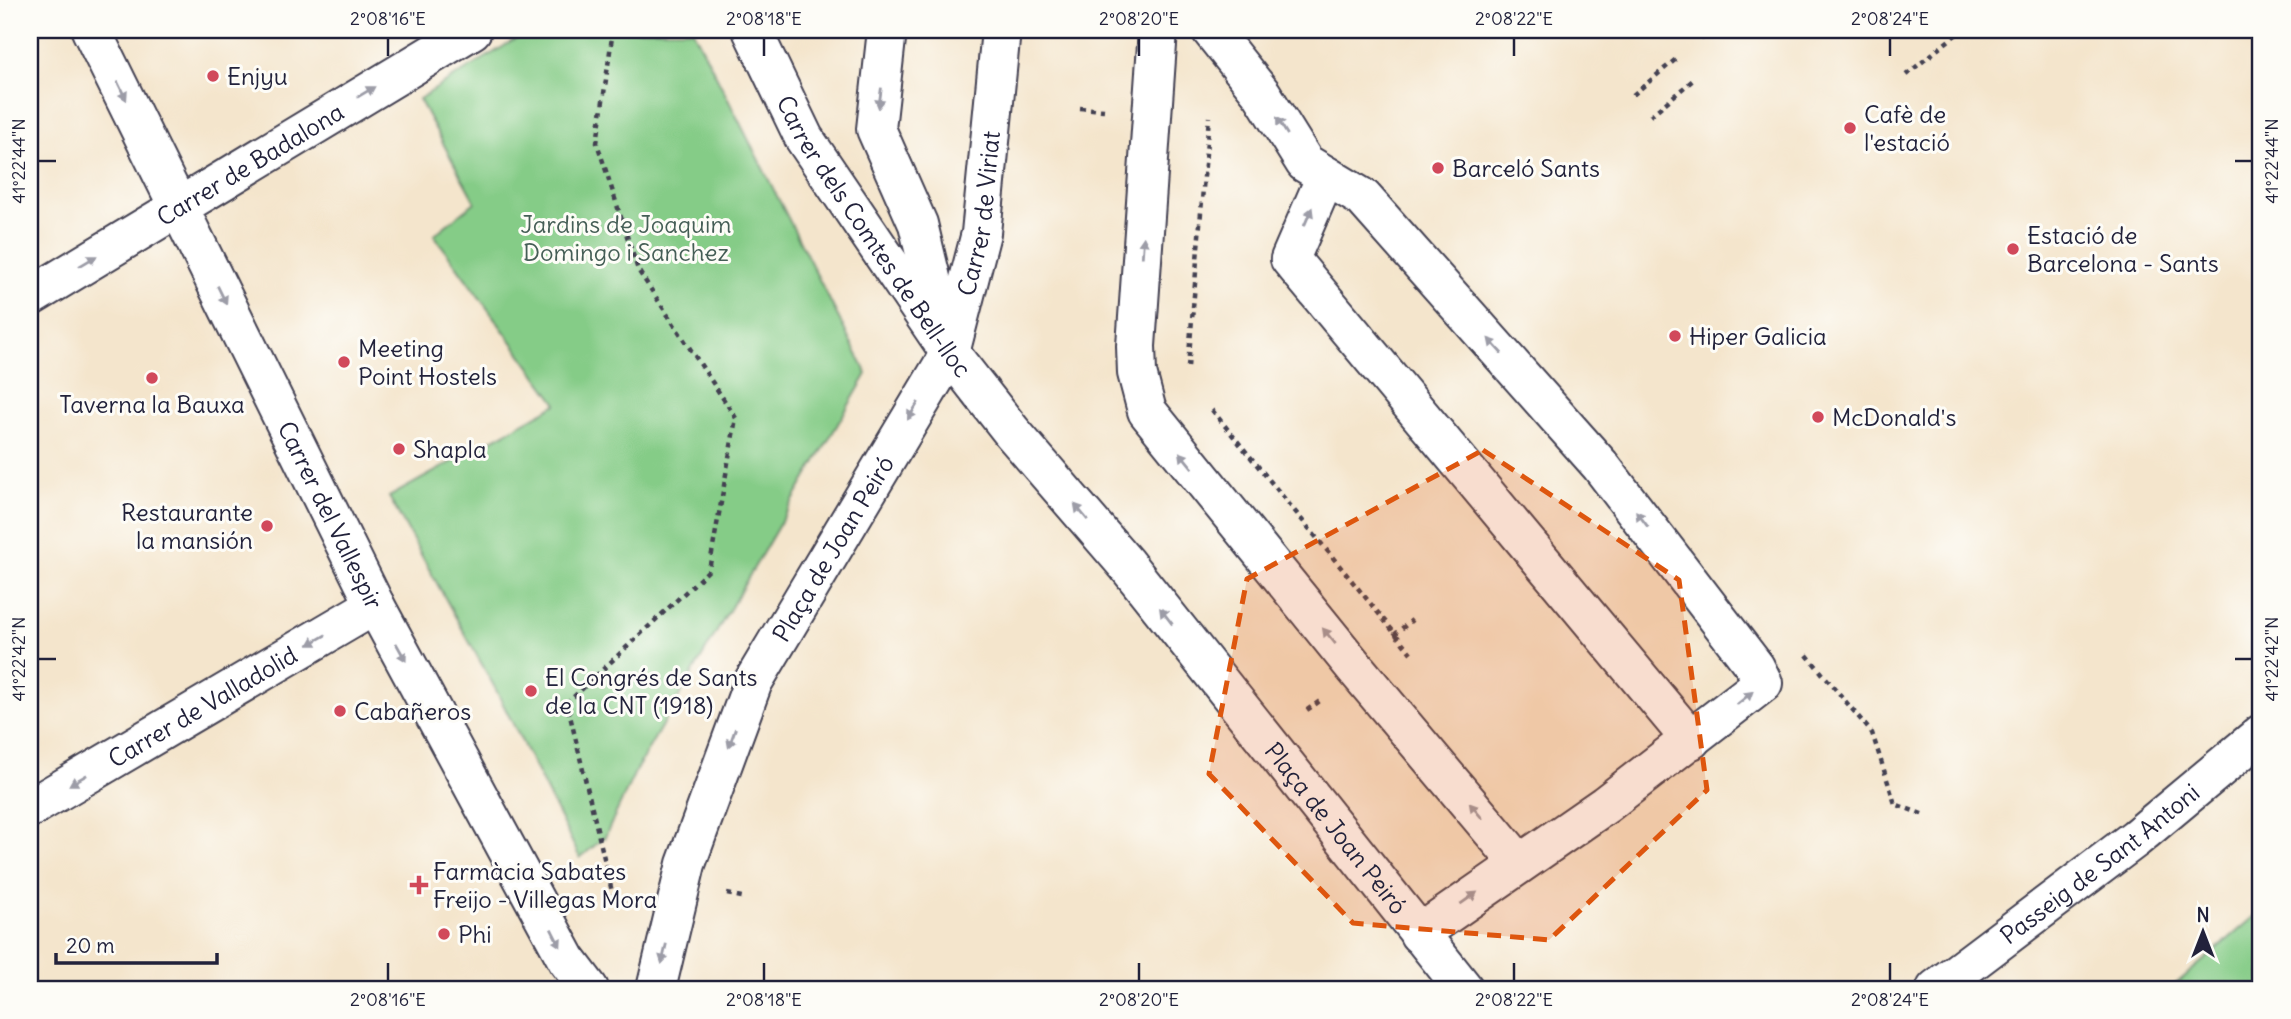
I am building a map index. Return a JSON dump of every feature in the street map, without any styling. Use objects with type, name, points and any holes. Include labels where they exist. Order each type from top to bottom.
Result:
[{"type":"street","name":"Carrer del Vallespir","points":[[92,30],[376,606],[567,960],[589,989]]},
{"type":"street","name":"Carrer de Badalona","points":[[30,297],[471,30]]},
{"type":"street","name":"Carrer dels Comtes de Bell-lloc","points":[[752,30],[804,138],[950,353],[1012,432]]},
{"type":"street","name":"Carrer de Viriat","points":[[887,30],[876,129],[918,224],[950,353]]},
{"type":"street","name":"Carrer de Viriat","points":[[950,353],[981,233],[1001,30]]},
{"type":"street","points":[[1158,30],[1136,346],[1137,373],[1147,411],[1356,669],[1520,863]]},
{"type":"street","points":[[1211,30],[1262,94],[1305,163],[1363,198],[1600,465],[1755,667],[1763,684],[1605,806],[1419,934],[1464,989]]},
{"type":"street","points":[[1326,176],[1290,259],[1691,740]]},
{"type":"street","name":"Plaça de Joan Peiró","points":[[656,989],[686,864],[752,682],[950,353]]},
{"type":"street","name":"Plaça de Joan Peiró","points":[[1012,432],[1126,564],[1419,934]]},
{"type":"street","name":"Carrer de Valladolid","points":[[30,808],[376,606]]},
{"type":"street","name":"Passeig de Sant Antoni","points":[[1936,989],[2136,838],[2261,734]]},
{"type":"path","points":[[612,30],[597,143],[601,156],[638,270],[736,418],[709,570],[567,703],[614,900]]},
{"type":"path","points":[[1701,39],[1710,32]]},
{"type":"path","points":[[1906,75],[1958,33]]},
{"type":"path","points":[[1633,95],[1676,59]]},
{"type":"path","points":[[1650,116],[1693,80]]},
{"type":"path","points":[[1080,107],[1106,110]]},
{"type":"path","points":[[1191,378],[1188,367],[1209,117]]},
{"type":"path","points":[[1203,399],[1411,653]]},
{"type":"path","points":[[1389,639],[1412,620]]},
{"type":"path","points":[[1810,653],[1872,733],[1895,804],[1924,815]]},
{"type":"highlighted area","points":[[1483,450],[1679,580],[1707,790],[1549,940],[1353,923],[1209,774],[1247,579]]},
{"type":"green space","name":"Jardins de Joaquim Domingo i Sanchez","points":[[530,30],[693,30],[867,374],[636,770],[605,837],[580,858],[495,688],[389,497],[557,404],[434,235],[475,202],[419,99]]},
{"type":"green space","points":[[2261,911],[2261,989],[2170,989]]},
{"type":"place","name":"Enjyu","points":[[213,76]]},
{"type":"place","name":"Cafè de l'estació","points":[[1850,128]]},
{"type":"place","name":"Barceló Sants","points":[[1438,168]]},
{"type":"place","name":"Estació de Barcelona - Sants","points":[[2013,249]]},
{"type":"place","name":"Hiper Galicia","points":[[1675,336]]},
{"type":"place","name":"Meeting Point Hostels","points":[[344,362]]},
{"type":"place","name":"Taverna la Bauxa","points":[[152,378]]},
{"type":"place","name":"McDonald's","points":[[1818,417]]},
{"type":"place","name":"Shapla","points":[[399,449]]},
{"type":"place","name":"Restaurante la mansión","points":[[267,526]]},
{"type":"place","name":"El Congrés de Sants de la CNT (1918)","points":[[531,691]]},
{"type":"place","name":"Cabañeros","points":[[340,711]]},
{"type":"place","name":"Farmàcia Sabates Freijo - Villegas Mora","points":[[419,885]]},
{"type":"place","name":"Phi","points":[[444,934]]}]
